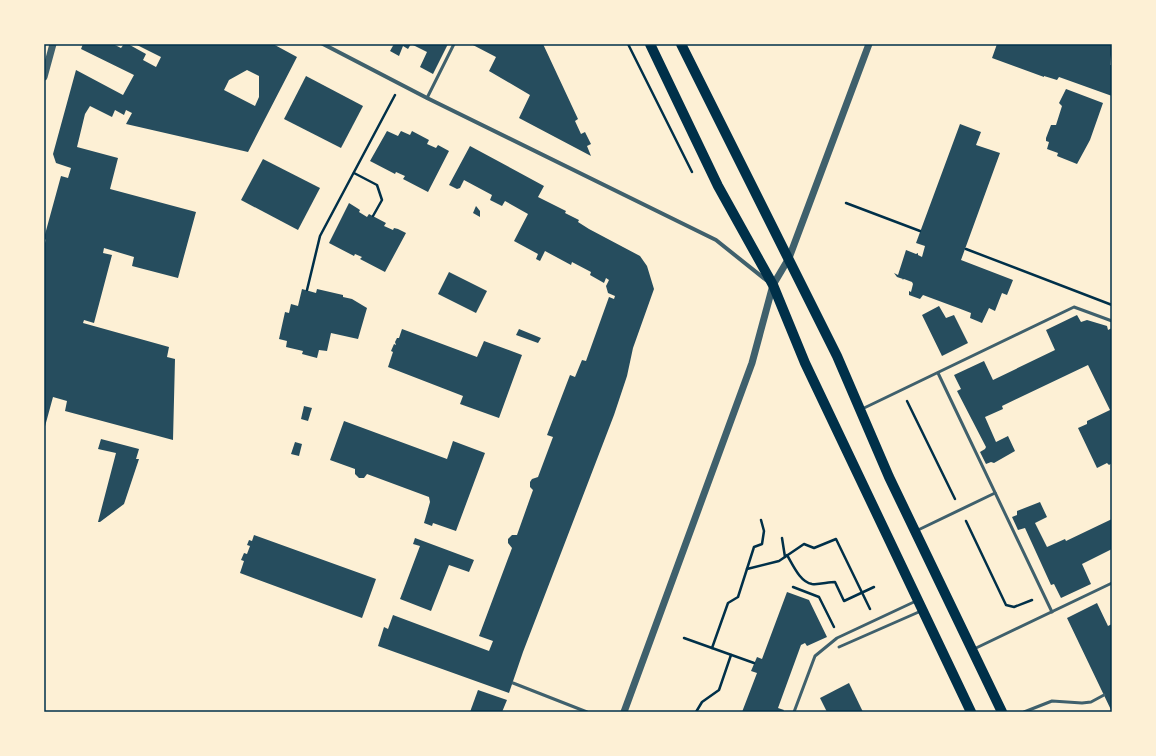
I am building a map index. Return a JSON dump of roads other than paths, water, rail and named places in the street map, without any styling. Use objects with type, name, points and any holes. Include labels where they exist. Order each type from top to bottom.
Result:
[{"type":"main road","points":[[650,44],[718,186],[773,285],[806,363],[971,712]]},
{"type":"main road","points":[[681,44],[838,356],[889,477],[1002,712]]},
{"type":"street","points":[[44,77],[53,44]]},
{"type":"street","points":[[323,44],[427,98],[716,240],[773,285]]},
{"type":"street","points":[[624,712],[752,363],[773,285],[789,258],[870,44]]},
{"type":"lane","points":[[427,98],[454,44]]},
{"type":"lane","points":[[861,410],[1074,307],[1112,321]]},
{"type":"lane","points":[[938,372],[1052,612]]},
{"type":"lane","points":[[915,531],[995,492]]},
{"type":"lane","points":[[972,650],[1112,583]]},
{"type":"lane","points":[[794,712],[815,656],[839,638],[918,600]]},
{"type":"lane","points":[[839,647],[922,610]]},
{"type":"lane","points":[[513,683],[587,712]]},
{"type":"lane","points":[[1024,712],[1045,702],[1091,702],[1104,695]]}]
